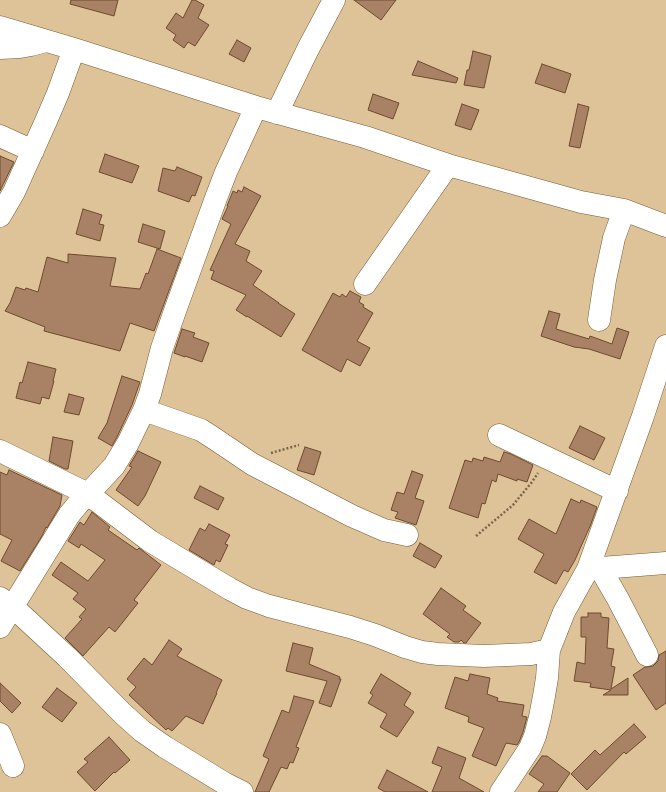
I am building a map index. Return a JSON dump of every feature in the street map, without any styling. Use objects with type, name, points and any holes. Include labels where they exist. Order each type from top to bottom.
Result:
[{"type":"street","points":[[278,113],[308,49],[334,0]]},
{"type":"street","points":[[0,27],[256,107],[365,138],[448,165],[580,202],[624,210],[666,226]]},
{"type":"street","points":[[0,48],[20,47],[47,41]]},
{"type":"street","points":[[0,216],[14,192],[33,150],[58,93],[74,49]]},
{"type":"street","points":[[0,627],[7,603],[69,515],[114,466],[128,443],[150,394],[162,348],[216,198],[226,172],[256,107]]},
{"type":"street","points":[[0,136],[33,150]]},
{"type":"street","points":[[365,284],[448,165]]},
{"type":"street","points":[[599,320],[609,258],[624,210]]},
{"type":"street","points":[[501,792],[530,748],[540,717],[547,678],[549,650],[564,612],[594,569],[617,491],[644,416],[666,346]]},
{"type":"street","points":[[144,410],[201,430],[252,464],[352,516],[384,530],[407,535]]},
{"type":"street","points":[[499,435],[617,491]]},
{"type":"street","points":[[0,451],[88,494],[150,541],[230,590],[269,606],[356,629],[422,652],[446,655],[484,656],[531,654],[549,650]]},
{"type":"street","points":[[594,569],[666,563]]},
{"type":"street","points":[[594,569],[618,599],[646,655]]},
{"type":"street","points":[[7,603],[67,657],[122,713],[142,731],[165,747],[242,792]]},
{"type":"street","points":[[0,734],[13,766]]},
{"type":"path","points":[[476,536],[513,505],[532,482],[548,458]]},
{"type":"building","points":[[71,0],[118,0],[114,16],[70,4]]},
{"type":"building","points":[[192,0],[204,5],[198,18],[209,25],[195,46],[188,42],[184,48],[173,40],[176,35],[166,28],[176,13],[183,18]]},
{"type":"building","points":[[354,0],[396,0],[381,20]]},
{"type":"building","points":[[237,40],[251,48],[244,62],[229,54]]},
{"type":"building","points":[[473,51],[491,56],[484,88],[464,85]]},
{"type":"building","points":[[418,61],[458,78],[456,83],[412,75]]},
{"type":"building","points":[[542,64],[571,74],[565,93],[535,83]]},
{"type":"building","points":[[373,94],[399,103],[393,119],[368,110]]},
{"type":"building","points":[[462,104],[479,110],[471,130],[455,125]]},
{"type":"building","points":[[578,104],[589,107],[580,148],[569,146]]},
{"type":"building","points":[[105,154],[139,166],[132,183],[99,172]]},
{"type":"building","points":[[0,156],[14,162],[0,191]]},
{"type":"building","points":[[177,167],[202,177],[195,196],[192,195],[189,202],[158,191],[163,168],[175,171]]},
{"type":"building","points":[[244,187],[261,196],[235,244],[250,251],[246,261],[262,271],[253,285],[295,314],[281,337],[236,310],[246,295],[211,279],[214,271],[210,270],[231,224],[222,219],[233,191],[237,193],[238,190],[242,192]]},
{"type":"building","points":[[83,209],[102,215],[99,224],[104,225],[100,241],[76,234]]},
{"type":"building","points":[[143,224],[165,231],[160,249],[138,242]]},
{"type":"building","points":[[157,249],[181,258],[154,331],[130,323],[120,351],[44,331],[45,327],[5,311],[10,303],[16,287],[25,290],[26,288],[38,292],[47,257],[68,263],[68,254],[116,258],[110,286],[140,289],[146,273],[148,274]]},
{"type":"building","points":[[350,291],[361,297],[359,302],[364,305],[363,307],[373,313],[357,341],[370,348],[360,366],[347,359],[341,372],[302,350],[333,293],[340,297],[342,294],[346,297]]},
{"type":"building","points":[[549,311],[560,314],[556,329],[589,339],[590,336],[612,344],[617,328],[629,332],[620,359],[589,349],[574,347],[541,336]]},
{"type":"building","points":[[182,329],[195,333],[193,337],[209,343],[202,362],[174,353]]},
{"type":"building","points":[[28,362],[56,369],[49,399],[42,397],[40,404],[16,398],[20,382],[22,383]]},
{"type":"building","points":[[122,376],[140,382],[132,405],[112,446],[98,438],[107,423]]},
{"type":"building","points":[[69,394],[84,398],[79,415],[64,412]]},
{"type":"building","points":[[580,426],[605,438],[594,460],[569,448]]},
{"type":"building","points":[[53,437],[73,441],[68,469],[49,461]]},
{"type":"building","points":[[305,447],[321,452],[314,475],[297,470]]},
{"type":"building","points":[[138,451],[161,462],[145,496],[138,506],[116,490],[132,467],[129,466]]},
{"type":"building","points":[[504,452],[533,465],[527,482],[517,479],[517,481],[498,474],[496,482],[492,480],[485,504],[482,503],[478,518],[449,508],[465,460],[472,462],[473,458],[483,461],[484,457],[500,462]]},
{"type":"building","points":[[9,470],[62,495],[60,506],[20,571],[1,561],[12,540],[0,534],[0,472],[7,475]]},
{"type":"building","points":[[412,471],[423,475],[415,498],[424,501],[416,525],[395,518],[398,512],[391,510],[397,492],[404,494]]},
{"type":"building","points":[[200,486],[224,498],[218,510],[194,498]]},
{"type":"building","points":[[571,499],[580,503],[581,500],[597,507],[575,560],[568,572],[564,570],[556,584],[534,572],[544,554],[518,539],[529,519],[556,534]]},
{"type":"building","points":[[92,512],[110,527],[108,530],[137,550],[139,548],[161,565],[134,600],[138,603],[115,632],[109,627],[83,656],[65,638],[82,619],[79,617],[86,609],[73,599],[78,593],[52,575],[61,562],[88,581],[105,560],[81,544],[79,548],[68,541],[80,522],[84,525]]},
{"type":"building","points":[[209,524],[230,535],[225,544],[228,545],[220,562],[216,560],[214,565],[189,550],[200,528],[205,531]]},
{"type":"building","points":[[420,543],[442,556],[435,568],[413,556]]},
{"type":"building","points":[[441,588],[466,606],[463,610],[481,623],[466,643],[461,640],[459,642],[454,642],[447,637],[450,634],[423,614]]},
{"type":"building","points":[[588,613],[601,613],[601,617],[609,618],[607,648],[614,649],[611,666],[615,667],[611,689],[628,678],[628,695],[603,695],[611,690],[590,687],[591,683],[574,681],[577,662],[585,664],[586,637],[581,637],[581,617],[588,617]]},
{"type":"building","points":[[169,640],[182,649],[177,656],[222,680],[203,724],[186,716],[172,731],[168,728],[166,730],[129,695],[136,687],[127,679],[144,658],[152,665]]},
{"type":"building","points":[[293,643],[313,648],[309,664],[340,677],[339,679],[341,679],[331,707],[319,703],[327,681],[286,671]]},
{"type":"building","points":[[666,651],[666,703],[656,710],[633,675],[645,667],[653,666],[658,661],[659,655]]},
{"type":"building","points":[[381,674],[411,693],[404,705],[414,712],[397,737],[380,727],[387,714],[368,703],[373,695],[370,693]]},
{"type":"building","points":[[470,674],[490,678],[487,694],[498,698],[497,701],[524,705],[522,716],[527,717],[519,742],[517,745],[506,743],[496,766],[472,756],[484,728],[468,722],[469,717],[445,708],[455,677],[468,681]]},
{"type":"building","points":[[0,683],[21,703],[12,713],[0,701]]},
{"type":"building","points":[[57,688],[77,703],[62,722],[42,707]]},
{"type":"building","points":[[294,696],[314,701],[296,747],[299,748],[293,763],[290,762],[287,769],[281,767],[269,792],[255,792],[269,759],[263,756],[282,710],[289,713]]},
{"type":"building","points":[[634,724],[646,737],[626,754],[624,752],[587,790],[571,774],[595,750],[600,755]]},
{"type":"building","points":[[109,737],[130,760],[115,773],[114,772],[95,791],[77,772],[88,762],[84,759]]},
{"type":"building","points":[[438,747],[466,758],[459,778],[484,792],[432,792],[442,767],[432,763]]},
{"type":"building","points":[[542,756],[547,756],[570,773],[557,792],[538,792],[544,784],[529,774]]},
{"type":"building","points":[[387,770],[428,792],[385,792],[378,788]]}]
